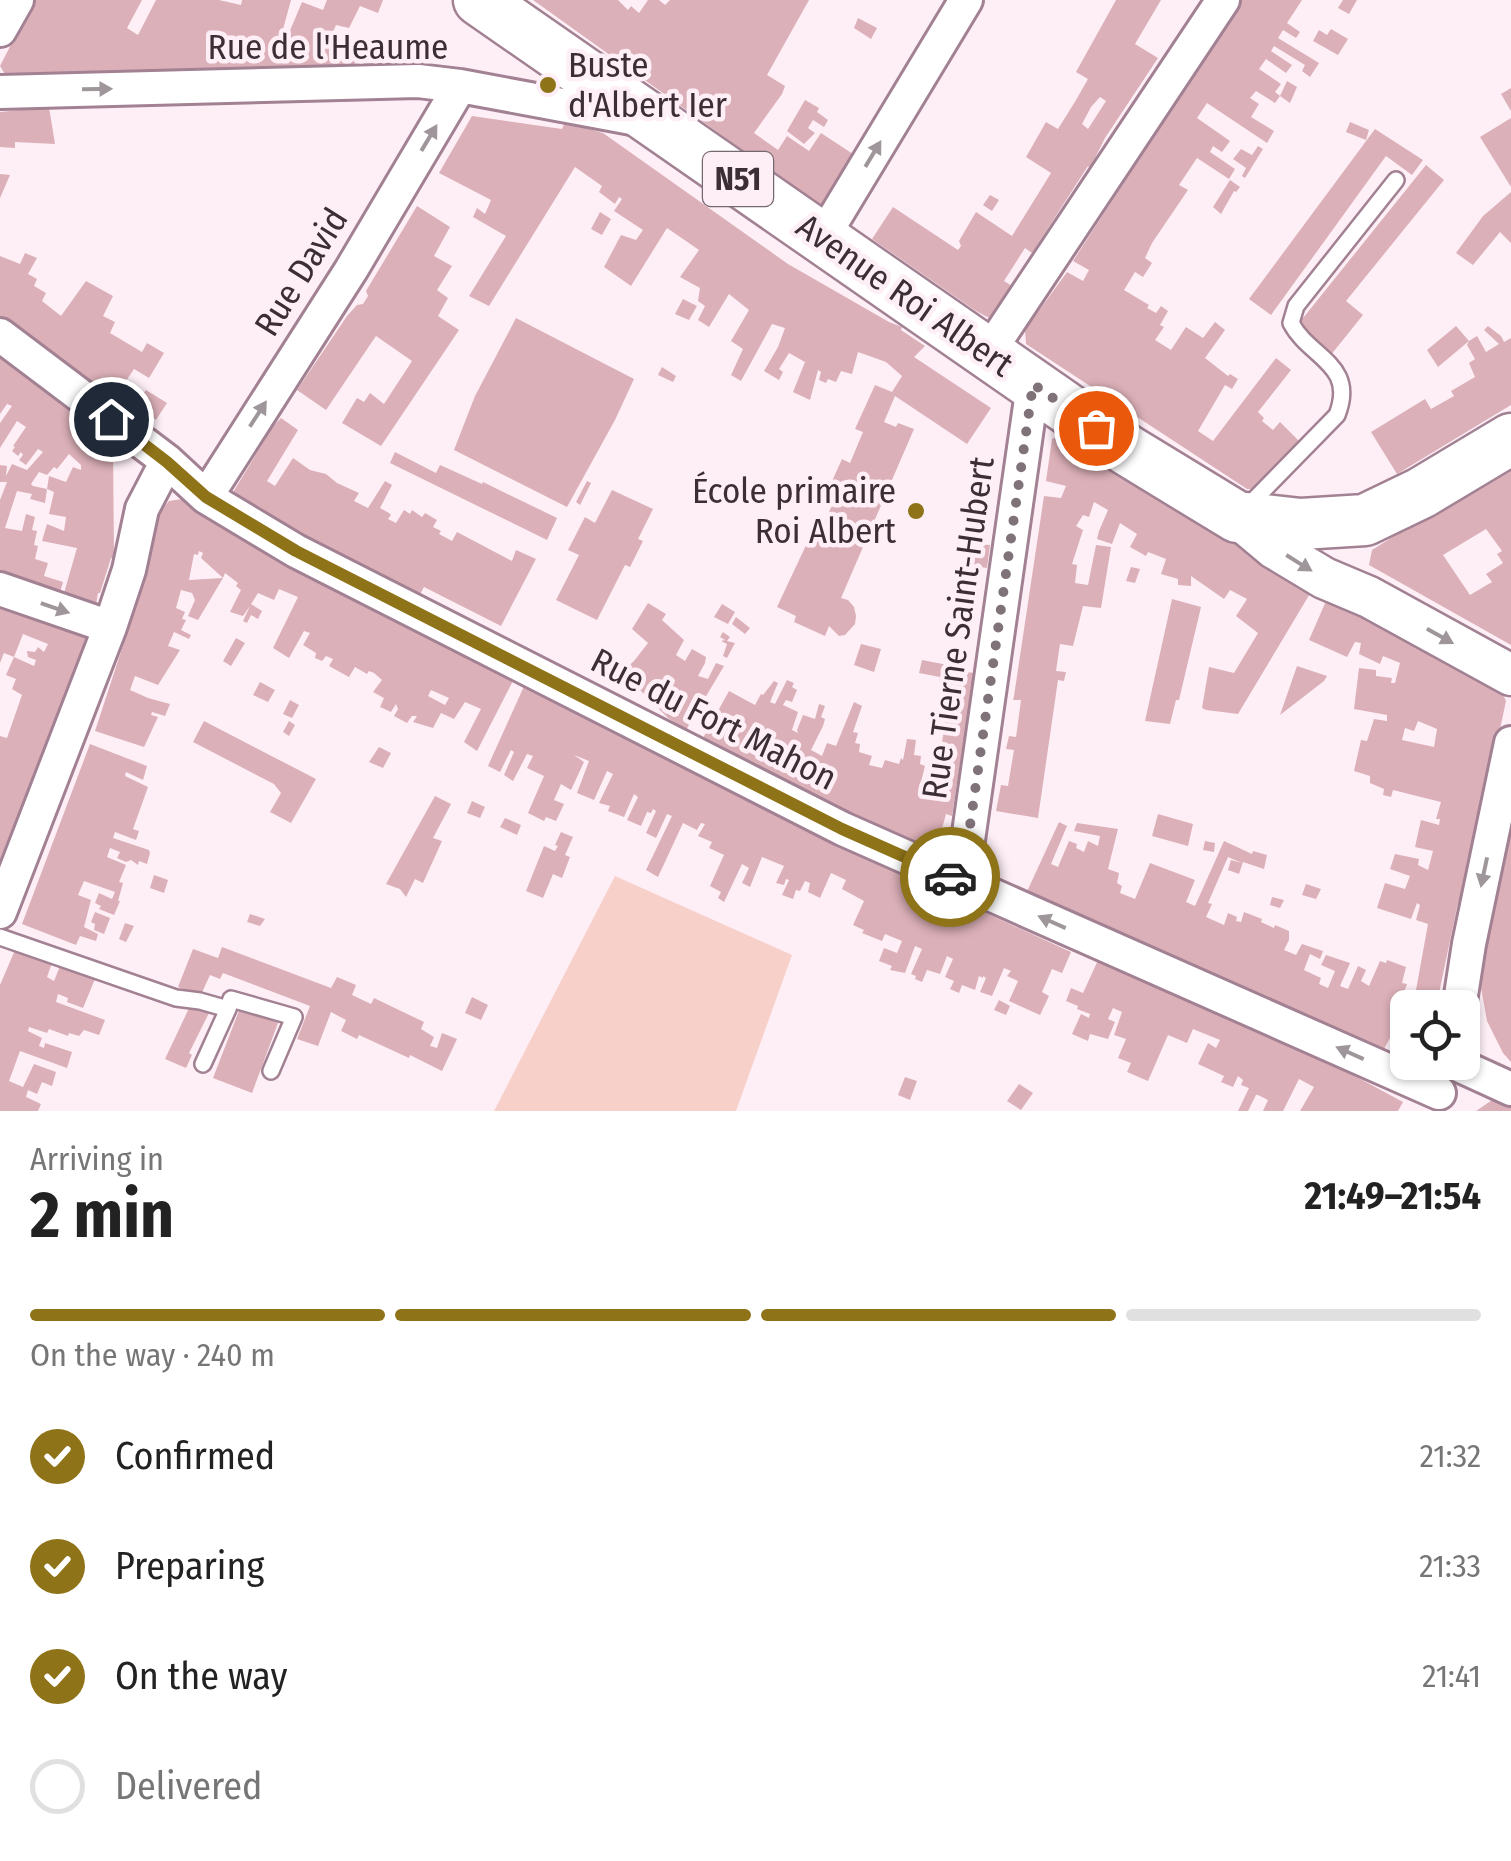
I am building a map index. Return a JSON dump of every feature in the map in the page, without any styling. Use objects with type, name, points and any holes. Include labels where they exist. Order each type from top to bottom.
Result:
[{"type":"main road","name":"Avenue Roi Albert","points":[[479,0],[1127,450],[1237,517]]},
{"type":"main road","name":"N51","points":[[1237,517],[1300,524],[1364,520],[1421,492],[1511,438]]},
{"type":"street","points":[[0,30],[17,0]]},
{"type":"street","points":[[823,237],[966,0]]},
{"type":"street","points":[[988,353],[1223,0]]},
{"type":"street","name":"Rue de l'Heaume","points":[[0,92],[418,81],[652,122]]},
{"type":"street","name":"Rue David","points":[[206,497],[350,270],[460,86]]},
{"type":"street","name":"Rue du Fort Mahon","points":[[0,335],[167,462],[206,497],[296,551],[842,829],[1447,1082],[1511,1089]]},
{"type":"street","name":"Rue Tierne Saint-Hubert","points":[[962,882],[1033,384]]},
{"type":"street","points":[[0,912],[110,627],[142,509],[167,462]]},
{"type":"street","points":[[1237,517],[1274,548],[1324,578],[1511,674]]},
{"type":"street","points":[[0,589],[110,627]]},
{"type":"street","points":[[1462,990],[1511,742]]},
{"type":"lane","points":[[1237,517],[1338,415],[1343,401],[1341,378],[1297,335],[1291,323],[1296,306],[1396,180]]},
{"type":"lane","points":[[0,936],[176,998],[228,1009]]},
{"type":"lane","points":[[203,1064],[231,999],[294,1017],[272,1070]]},
{"type":"shaded area","points":[[615,876],[792,955],[736,1111],[494,1111]]},
{"type":"building","points":[[34,0],[142,0],[127,28],[138,35],[156,0],[219,0],[241,5],[242,0],[291,0],[282,33],[289,33],[302,2],[323,10],[327,0],[383,0],[378,13],[360,6],[349,28],[336,25],[331,37],[354,39],[355,66],[8,79],[0,66]]},
{"type":"building","points":[[533,0],[618,0],[628,10],[631,6],[639,13],[648,0],[659,0],[665,5],[670,0],[809,0],[767,75],[785,86],[782,94],[754,133],[778,150],[787,136],[809,151],[821,133],[856,156],[826,210]]},
{"type":"building","points":[[1116,0],[1161,0],[1135,44],[1158,58],[1032,253],[1025,248],[1004,281],[1012,286],[991,319],[872,239],[893,207],[958,250],[976,212],[1012,236],[1051,173],[1026,157],[1046,122],[1058,129],[1076,100],[1088,79],[1076,72]],"holes":[[[1100,97],[1106,101],[1088,129],[1082,124],[1091,107]]]},
{"type":"building","points":[[1242,0],[1302,0],[1287,23],[1300,32],[1296,38],[1283,30],[1278,38],[1319,63],[1310,77],[1302,71],[1305,65],[1274,46],[1271,51],[1292,65],[1286,73],[1266,59],[1259,69],[1281,84],[1275,92],[1280,96],[1275,103],[1256,91],[1250,98],[1259,104],[1251,117],[1274,131],[1267,143],[1207,103],[1197,118],[1230,141],[1222,152],[1213,146],[1210,152],[1235,169],[1229,179],[1197,158],[1179,185],[1188,190],[1145,258],[1152,263],[1143,277],[1135,272],[1124,290],[1156,313],[1161,306],[1168,311],[1155,340],[1171,350],[1186,327],[1203,338],[1215,322],[1225,330],[1205,358],[1238,379],[1232,389],[1225,385],[1198,431],[1213,441],[1276,358],[1291,370],[1258,412],[1273,430],[1280,422],[1299,441],[1254,489],[1247,489],[1026,344],[1025,330],[1067,272],[1083,281],[1089,270],[1073,261]]},
{"type":"building","points":[[1343,0],[1357,0],[1349,14],[1338,8]]},
{"type":"building","points":[[858,18],[877,28],[871,39],[854,28]]},
{"type":"building","points":[[1331,29],[1348,39],[1338,55],[1313,41],[1319,30],[1327,35]]},
{"type":"building","points":[[1287,81],[1297,87],[1290,103],[1280,96]]},
{"type":"building","points":[[1511,88],[1511,111],[1501,94]]},
{"type":"building","points":[[805,100],[819,108],[817,112],[828,120],[824,127],[813,120],[808,128],[815,133],[804,144],[787,131]]},
{"type":"building","points":[[49,107],[55,144],[15,142],[15,148],[0,147],[0,112]]},
{"type":"building","points":[[472,116],[562,129],[565,122],[603,133],[788,264],[902,327],[925,346],[914,357],[991,408],[967,444],[895,396],[884,422],[914,429],[841,598],[854,607],[856,616],[855,624],[845,635],[839,636],[829,626],[825,636],[794,622],[796,616],[777,607],[808,541],[815,544],[833,503],[824,499],[842,459],[850,463],[863,432],[855,429],[875,385],[892,392],[902,376],[886,362],[858,352],[852,374],[841,371],[836,382],[819,380],[818,370],[810,400],[793,392],[805,362],[789,353],[779,369],[783,372],[779,380],[764,371],[785,328],[772,324],[741,381],[731,375],[743,349],[731,341],[749,310],[729,294],[709,327],[698,320],[705,306],[698,301],[700,288],[680,277],[699,250],[667,228],[631,286],[604,267],[621,235],[636,240],[643,230],[614,211],[622,199],[619,197],[615,204],[599,192],[602,186],[575,167],[489,306],[469,296],[506,236],[473,217],[477,208],[485,214],[491,200],[439,173]]},
{"type":"building","points":[[1511,118],[1511,187],[1480,137]]},
{"type":"building","points":[[1350,122],[1369,130],[1366,140],[1346,132]]},
{"type":"building","points":[[1375,129],[1423,160],[1412,175],[1386,156],[1271,315],[1249,299]]},
{"type":"building","points":[[1258,146],[1263,149],[1245,178],[1242,176],[1246,168],[1233,159],[1241,149],[1252,155]]},
{"type":"building","points":[[1426,165],[1444,180],[1346,301],[1363,315],[1330,356],[1295,328]]},
{"type":"building","points":[[0,174],[10,175],[0,198]]},
{"type":"building","points":[[1230,180],[1240,187],[1221,214],[1213,207]]},
{"type":"building","points":[[1511,192],[1511,243],[1500,232],[1473,265],[1456,253],[1483,216]]},
{"type":"building","points":[[990,195],[999,200],[992,211],[983,205]]},
{"type":"building","points":[[417,206],[450,227],[434,256],[452,266],[437,290],[448,298],[438,316],[459,330],[381,446],[342,423],[357,398],[364,402],[370,393],[384,404],[412,361],[376,336],[326,410],[297,390],[347,316],[363,304],[368,296],[366,291]]},
{"type":"building","points":[[600,212],[611,219],[602,235],[591,229]]},
{"type":"building","points":[[25,253],[37,258],[28,274],[37,279],[34,286],[46,293],[42,301],[61,316],[86,281],[113,296],[103,316],[115,322],[110,333],[142,352],[147,343],[164,353],[149,378],[134,369],[111,404],[0,318],[0,256],[20,264]]},
{"type":"building","points":[[683,299],[697,306],[689,320],[675,314]]},
{"type":"building","points":[[516,318],[634,379],[567,507],[454,450],[475,396]]},
{"type":"building","points":[[1456,326],[1469,341],[1438,367],[1427,350]]},
{"type":"building","points":[[1488,326],[1504,342],[1511,338],[1511,405],[1397,474],[1371,432],[1425,399],[1431,409],[1454,396],[1451,391],[1475,377],[1469,363],[1475,359],[1467,345],[1477,336],[1486,352],[1499,344],[1484,330]]},
{"type":"building","points":[[0,356],[110,439],[114,559],[111,558],[96,605],[62,600],[77,548],[42,541],[47,524],[64,531],[66,517],[49,514],[54,492],[47,489],[45,503],[30,499],[32,494],[17,491],[5,528],[22,531],[26,514],[35,517],[35,559],[48,563],[44,576],[63,582],[58,599],[0,580],[0,500],[7,482],[0,482],[0,465],[7,466],[6,476],[12,464],[27,470],[43,452],[38,449],[26,465],[19,460],[23,455],[12,451],[13,446],[26,427],[17,421],[0,448],[0,423],[12,406],[7,404],[0,414]],"holes":[[[69,454],[81,465],[81,470],[73,467],[66,482],[49,476],[47,489],[33,486],[39,472],[47,475]]]},
{"type":"building","points":[[662,367],[676,376],[673,382],[658,375]]},
{"type":"building","points":[[146,390],[167,403],[156,420],[134,406]]},
{"type":"building","points":[[281,418],[298,430],[267,481],[275,486],[293,458],[359,493],[354,501],[368,508],[385,481],[392,485],[380,508],[391,515],[388,519],[396,523],[404,510],[422,517],[425,513],[437,520],[433,527],[441,531],[439,534],[452,541],[457,532],[512,561],[516,550],[536,559],[501,626],[424,587],[419,596],[398,587],[315,545],[232,494]]},
{"type":"building","points":[[1062,434],[1314,587],[1238,714],[1206,710],[1202,708],[1209,667],[1234,673],[1258,633],[1236,616],[1247,599],[1230,590],[1224,599],[1191,576],[1191,586],[1178,585],[1178,579],[1161,574],[1166,559],[1148,552],[1146,556],[1130,547],[1137,534],[1120,523],[1112,544],[1097,539],[1108,510],[1094,502],[1089,517],[1083,515],[1076,526],[1083,530],[1072,564],[1077,565],[1075,583],[1088,585],[1096,545],[1111,547],[1101,608],[1083,606],[1073,646],[1060,644],[1056,671],[1066,672],[1064,681],[1058,680],[1038,818],[996,811],[1001,785],[1008,786],[1014,750],[1006,749],[1009,736],[1016,737],[1021,700],[1013,700],[1044,496],[1061,498],[1066,486],[1046,481],[1052,439]]},
{"type":"building","points":[[395,452],[436,473],[440,465],[483,482],[557,518],[547,540],[390,463]]},
{"type":"building","points":[[1511,462],[1511,645],[1369,565],[1372,550]],"holes":[[[1486,529],[1502,551],[1497,554],[1503,563],[1486,574],[1492,582],[1470,595],[1443,555]]]},
{"type":"building","points":[[587,481],[591,483],[580,505],[576,502]]},
{"type":"building","points":[[612,490],[653,509],[630,567],[625,565],[597,620],[556,600],[579,555],[568,550],[585,517],[595,523]]},
{"type":"building","points":[[182,499],[246,540],[515,677],[477,751],[464,742],[481,709],[465,702],[454,719],[441,713],[433,728],[413,722],[417,716],[407,723],[394,716],[396,704],[391,712],[380,707],[384,698],[373,692],[382,680],[374,673],[367,674],[355,667],[349,677],[329,666],[333,659],[315,658],[316,653],[303,645],[310,633],[304,631],[289,658],[273,648],[298,597],[279,589],[274,600],[258,593],[251,604],[262,611],[258,619],[251,615],[247,623],[243,621],[250,606],[243,616],[230,612],[241,590],[225,573],[223,578],[198,620],[188,616],[195,600],[192,593],[181,590],[176,608],[185,612],[181,630],[191,635],[189,639],[174,632],[168,646],[180,650],[158,685],[135,676],[130,690],[170,704],[165,716],[152,712],[158,717],[144,747],[95,731],[148,569],[156,516],[169,501]],"holes":[[[199,551],[203,553],[201,558],[223,578],[189,580],[194,554]],[[431,690],[449,698],[445,705],[428,696]]]},
{"type":"building","points":[[977,544],[990,545],[987,568],[974,566]]},
{"type":"building","points":[[1131,567],[1140,569],[1135,583],[1126,581]]},
{"type":"building","points":[[0,599],[85,629],[87,637],[0,862],[0,736],[7,738],[22,695],[12,689],[16,679],[6,675],[14,657],[4,653],[0,663]],"holes":[[[23,634],[48,644],[44,652],[38,647],[35,652],[27,651],[28,657],[36,660],[34,666],[14,657]]]},
{"type":"building","points":[[1172,599],[1201,607],[1170,724],[1145,721]]},
{"type":"building","points":[[1326,601],[1355,611],[1502,692],[1506,701],[1479,828],[1475,828],[1467,862],[1466,869],[1470,869],[1465,895],[1461,894],[1457,907],[1440,990],[1416,990],[1428,924],[1416,920],[1420,905],[1417,903],[1411,919],[1377,908],[1385,883],[1405,889],[1410,876],[1390,869],[1395,854],[1419,859],[1418,865],[1428,870],[1433,851],[1415,847],[1421,820],[1439,825],[1440,819],[1436,819],[1441,802],[1393,790],[1391,797],[1383,795],[1384,789],[1370,783],[1370,776],[1354,771],[1361,740],[1367,741],[1374,719],[1387,721],[1387,715],[1354,709],[1359,668],[1376,670],[1376,676],[1392,678],[1391,683],[1395,683],[1400,663],[1383,656],[1380,664],[1359,654],[1361,643],[1355,642],[1347,657],[1309,640]],"holes":[[[1418,721],[1437,729],[1434,747],[1402,740],[1405,728],[1414,731]]]},
{"type":"building","points":[[648,603],[666,614],[662,620],[684,640],[676,655],[685,661],[692,649],[706,657],[698,676],[708,679],[716,663],[724,666],[686,730],[668,718],[622,672],[648,643],[632,629]]},
{"type":"building","points":[[722,604],[735,612],[728,624],[714,617]]},
{"type":"building","points":[[736,617],[750,628],[745,634],[732,624]]},
{"type":"building","points":[[723,632],[730,637],[727,641],[735,643],[727,658],[723,656],[727,644],[720,637]]},
{"type":"building","points":[[236,638],[245,643],[231,666],[223,661]]},
{"type":"building","points":[[861,644],[881,649],[874,672],[854,665]]},
{"type":"building","points":[[922,660],[974,673],[952,816],[946,814],[935,855],[768,775],[703,738],[729,691],[755,705],[774,681],[778,683],[770,702],[775,704],[787,680],[797,690],[792,702],[786,700],[783,705],[798,712],[792,730],[798,733],[803,715],[815,719],[819,704],[825,706],[823,726],[811,750],[822,756],[827,743],[836,746],[854,702],[862,706],[853,732],[858,733],[855,743],[860,744],[859,752],[872,756],[869,765],[882,768],[885,760],[899,764],[907,739],[916,740],[914,755],[921,756],[920,764],[925,766],[921,782],[929,783],[931,763],[939,763],[950,688],[939,685],[940,677],[919,673]]},
{"type":"building","points":[[1297,666],[1327,676],[1280,715]]},
{"type":"building","points":[[260,682],[275,690],[268,702],[253,695]]},
{"type":"building","points":[[525,684],[955,899],[1071,952],[1062,973],[1052,969],[1042,992],[1049,996],[1040,1015],[1009,1001],[1018,981],[1007,976],[1011,971],[1004,968],[992,996],[980,992],[986,978],[983,976],[979,976],[975,990],[962,985],[959,993],[950,989],[954,981],[945,977],[953,959],[947,956],[940,974],[927,970],[922,982],[915,979],[911,974],[922,949],[915,946],[905,973],[890,970],[892,966],[879,961],[884,948],[897,953],[902,941],[885,934],[882,941],[853,925],[864,901],[842,889],[846,880],[831,873],[820,898],[808,892],[810,883],[805,881],[793,899],[782,895],[789,880],[784,885],[776,883],[784,866],[762,857],[750,887],[742,883],[749,868],[742,864],[724,902],[718,898],[721,892],[710,886],[724,855],[709,848],[712,842],[698,836],[705,824],[701,823],[697,830],[683,823],[658,877],[646,870],[672,816],[667,814],[656,838],[646,833],[656,811],[653,809],[647,812],[641,826],[627,820],[638,797],[634,794],[624,817],[608,811],[610,806],[599,803],[613,774],[607,771],[594,800],[577,793],[589,761],[574,755],[584,762],[571,790],[561,784],[554,800],[564,804],[556,821],[546,817],[544,821],[528,813],[544,776],[527,768],[533,756],[527,754],[513,781],[504,775],[514,752],[511,750],[500,772],[488,766]]},
{"type":"building","points":[[290,700],[299,705],[292,718],[283,714]]},
{"type":"building","points":[[204,721],[316,779],[291,823],[270,812],[281,793],[274,784],[193,742]]},
{"type":"building","points":[[289,721],[295,725],[289,736],[283,732]]},
{"type":"building","points":[[90,744],[147,766],[143,780],[126,772],[125,776],[148,787],[133,829],[139,831],[136,840],[115,832],[113,838],[150,853],[147,864],[139,861],[138,865],[117,858],[120,852],[110,848],[107,857],[126,865],[119,882],[123,883],[120,901],[114,915],[99,909],[101,906],[95,903],[99,893],[112,899],[115,892],[84,881],[78,895],[91,900],[84,927],[98,934],[96,941],[80,936],[76,945],[22,924]]},
{"type":"building","points":[[379,747],[391,753],[383,768],[369,762]]},
{"type":"building","points":[[435,796],[451,804],[433,838],[442,841],[423,883],[415,879],[406,897],[400,889],[386,884]]},
{"type":"building","points":[[472,801],[485,807],[480,818],[467,813]]},
{"type":"building","points":[[1158,814],[1193,824],[1188,846],[1152,836]]},
{"type":"building","points":[[505,818],[521,825],[517,835],[500,827]]},
{"type":"building","points":[[1059,822],[1067,826],[1051,864],[1058,867],[1069,841],[1084,852],[1088,841],[1098,846],[1100,836],[1074,831],[1077,823],[1118,829],[1108,869],[1119,873],[1120,893],[1135,899],[1150,863],[1195,880],[1186,902],[1195,906],[1224,841],[1252,854],[1253,851],[1267,855],[1264,869],[1243,862],[1239,874],[1228,870],[1231,860],[1242,863],[1228,857],[1206,917],[1224,925],[1228,913],[1241,922],[1244,912],[1274,928],[1275,925],[1289,931],[1284,950],[1296,955],[1302,944],[1323,951],[1320,959],[1310,954],[1304,970],[1321,978],[1319,984],[1328,988],[1335,971],[1321,965],[1326,955],[1350,963],[1340,986],[1348,989],[1358,966],[1366,970],[1361,981],[1369,986],[1380,961],[1387,960],[1406,967],[1402,983],[1407,984],[1405,990],[1390,990],[1390,1038],[1383,1051],[1219,977],[1024,898]]},
{"type":"building","points":[[1507,822],[1511,822],[1511,1062],[1487,1021],[1478,971]]},
{"type":"building","points":[[561,832],[573,837],[565,855],[570,857],[562,878],[553,874],[543,898],[526,891],[544,846],[555,851]]},
{"type":"building","points":[[1205,841],[1215,843],[1214,852],[1203,850]]},
{"type":"building","points":[[154,875],[168,880],[164,893],[150,888]]},
{"type":"building","points":[[1306,884],[1321,889],[1316,899],[1302,895]]},
{"type":"building","points":[[1272,897],[1284,900],[1280,908],[1270,905]]},
{"type":"building","points":[[95,912],[110,918],[104,934],[94,930],[95,924],[91,922]]},
{"type":"building","points":[[250,914],[265,919],[260,926],[247,922]]},
{"type":"building","points":[[125,923],[134,926],[126,942],[119,939]]},
{"type":"building","points":[[222,947],[331,988],[337,977],[356,985],[352,995],[371,1004],[374,998],[424,1022],[421,1029],[434,1037],[430,1046],[437,1048],[442,1033],[457,1039],[442,1071],[410,1055],[409,1058],[341,1031],[346,1020],[331,1012],[318,1046],[297,1039],[310,1006],[223,973],[220,979],[210,975],[200,997],[178,987],[193,949],[218,958]]},
{"type":"building","points":[[15,950],[52,963],[47,977],[54,981],[60,966],[95,979],[83,1008],[58,994],[56,1002],[105,1020],[99,1035],[84,1030],[79,1036],[68,1036],[29,1027],[28,1031],[42,1038],[39,1046],[44,1048],[45,1043],[72,1052],[67,1068],[20,1051],[9,1081],[23,1087],[34,1064],[56,1072],[52,1086],[42,1082],[37,1094],[28,1090],[26,1097],[41,1104],[38,1111],[0,1111],[0,985]]},
{"type":"building","points":[[1099,958],[1327,1061],[1403,1102],[1398,1111],[1300,1111],[1314,1087],[1299,1079],[1283,1111],[1263,1111],[1268,1100],[1256,1095],[1248,1111],[1238,1111],[1249,1088],[1241,1085],[1243,1080],[1238,1076],[1233,1087],[1221,1082],[1224,1076],[1198,1064],[1208,1043],[1216,1048],[1220,1040],[1193,1029],[1187,1043],[1168,1035],[1148,1081],[1127,1072],[1131,1063],[1118,1058],[1126,1039],[1114,1035],[1122,1012],[1113,1008],[1108,1019],[1115,1022],[1108,1039],[1090,1034],[1088,1041],[1072,1034],[1081,1014],[1089,1018],[1090,1014],[1066,1001],[1071,988],[1083,993]]},
{"type":"building","points":[[472,997],[488,1005],[481,1020],[465,1013]]},
{"type":"building","points":[[999,1000],[1010,1006],[1006,1015],[994,1010]]},
{"type":"building","points":[[191,1004],[209,1013],[189,1053],[192,1055],[186,1068],[165,1059]]},
{"type":"building","points":[[240,1008],[278,1023],[252,1093],[213,1078]]},
{"type":"building","points":[[905,1077],[917,1081],[910,1100],[898,1095]]},
{"type":"building","points":[[1019,1084],[1033,1093],[1021,1110],[1007,1101]]},
{"type":"building","points":[[1501,1094],[1511,1099],[1511,1111],[1476,1111]]},
{"type":"way so far","points":[[950,877],[962,882],[1033,384],[1096,428]]},
{"type":"place","name":"Buste d'Albert Ier","points":[[548,85]]},
{"type":"place","name":"École primaire Roi Albert","points":[[916,511]]},
{"type":"route","points":[[111,419],[206,497],[296,551],[842,829],[950,877]]}]
